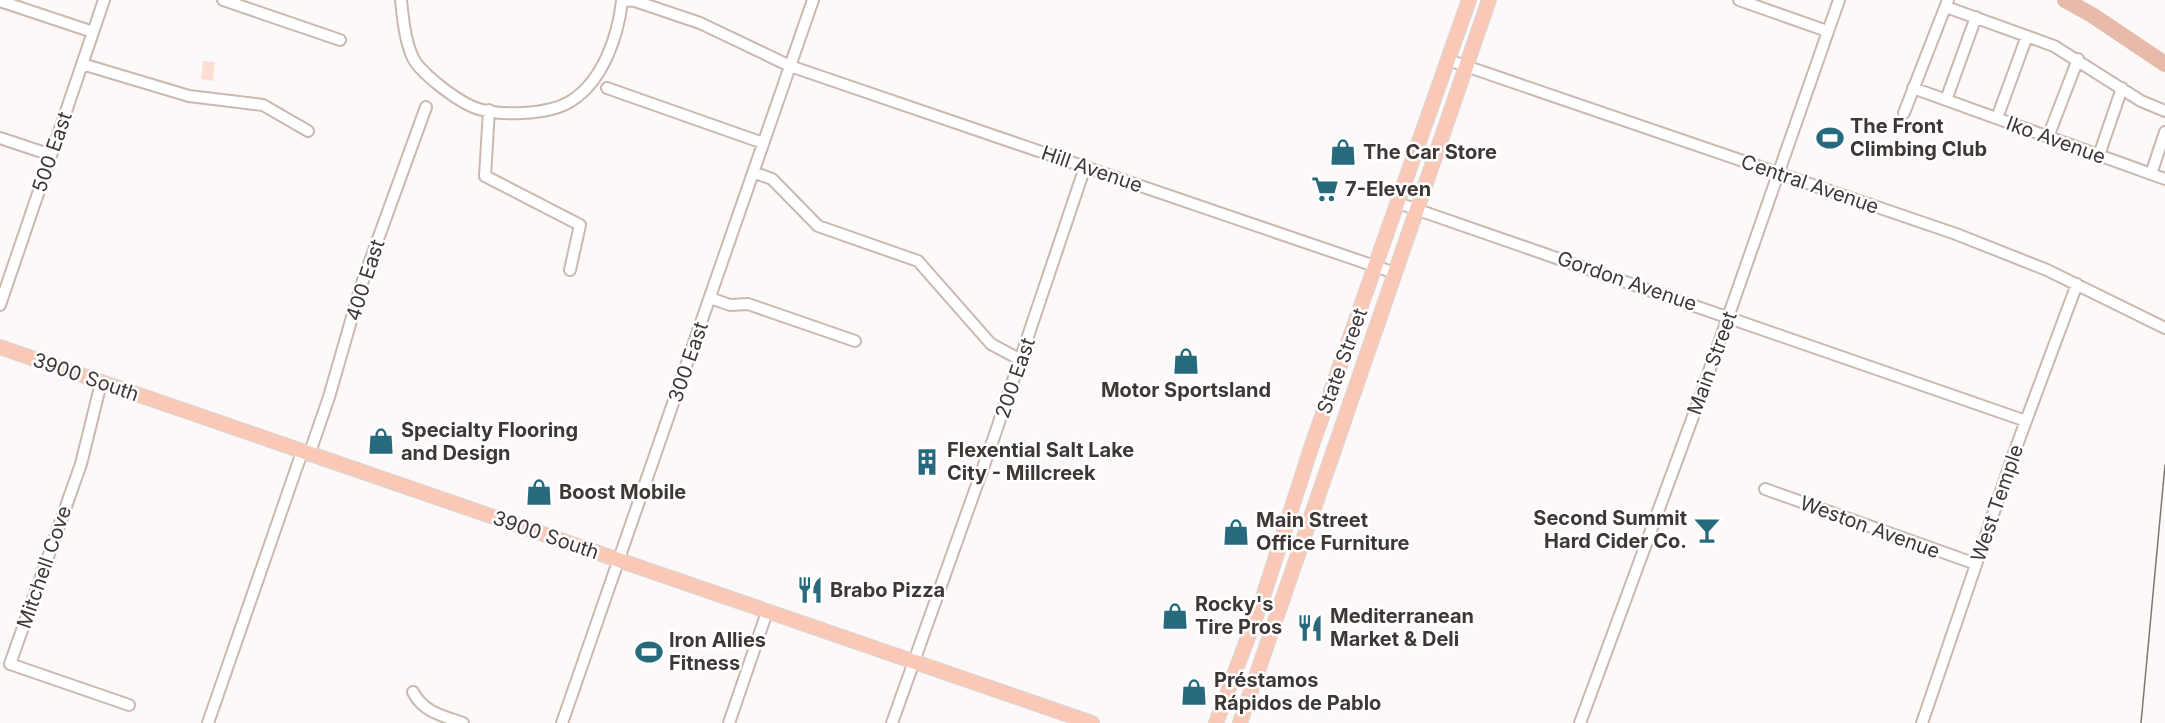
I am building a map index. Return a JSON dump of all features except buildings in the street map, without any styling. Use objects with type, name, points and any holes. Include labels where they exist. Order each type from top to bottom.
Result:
[{"type":"main road","name":"State Street","points":[[1216,723],[1262,600],[1312,446],[1377,267],[1468,0]]},
{"type":"main road","name":"State Street","points":[[1240,723],[1489,0]]},
{"type":"main road","name":"3900 South","points":[[0,347],[305,454],[1092,723]]},
{"type":"street","name":"500 East","points":[[0,305],[104,0]]},
{"type":"street","points":[[224,0],[340,40]]},
{"type":"street","points":[[401,0],[414,60],[443,89],[474,108],[519,113],[546,110],[571,101],[593,80],[603,65],[616,32],[622,1]]},
{"type":"street","name":"300 East","points":[[562,723],[813,0]]},
{"type":"street","points":[[1739,0],[1827,31]]},
{"type":"street","name":"Main Street","points":[[1581,723],[1729,318],[1839,0]]},
{"type":"street","points":[[0,1],[93,32]]},
{"type":"street","name":"Hill Avenue","points":[[622,1],[635,1],[700,23],[789,66],[1395,273]]},
{"type":"street","points":[[1904,113],[1947,3],[1976,18],[2027,36],[2078,59],[2140,101],[2165,111]]},
{"type":"street","points":[[1946,100],[1976,18]]},
{"type":"street","points":[[1997,118],[2027,36]]},
{"type":"street","points":[[2048,137],[2078,59]]},
{"type":"street","name":"Central Avenue","points":[[1448,60],[1956,234],[2077,284],[2165,328]]},
{"type":"street","points":[[82,63],[189,96],[263,105],[308,131]]},
{"type":"street","points":[[607,88],[763,143]]},
{"type":"street","name":"Iko Avenue","points":[[1913,88],[2165,179]]},
{"type":"street","points":[[2099,155],[2122,88]]},
{"type":"street","name":"400 East","points":[[208,723],[305,454],[329,397],[361,285],[426,106]]},
{"type":"street","points":[[489,110],[485,176],[580,225],[570,270]]},
{"type":"street","points":[[2151,174],[2165,132]]},
{"type":"street","points":[[0,138],[51,155]]},
{"type":"street","name":"200 East","points":[[892,723],[1021,360],[1085,167]]},
{"type":"street","points":[[753,172],[772,179],[818,226],[918,261],[991,344],[1021,360]]},
{"type":"street","name":"Gordon Avenue","points":[[1398,203],[2026,421]]},
{"type":"street","name":"West Temple","points":[[1922,723],[2026,421],[2077,284]]},
{"type":"street","points":[[710,298],[730,305],[752,305],[855,341]]},
{"type":"street","name":"Mitchell Cove","points":[[101,382],[81,464],[10,664],[129,705]]},
{"type":"street","name":"Weston Avenue","points":[[1765,489],[1976,564]]},
{"type":"street","points":[[729,723],[767,612]]},
{"type":"street","points":[[413,692],[418,704],[433,713],[463,723]]},
{"type":"shaded area","points":[[203,61],[215,62],[213,81],[201,79]]},
{"type":"waterway","points":[[2065,0],[2092,15],[2165,64]]},
{"type":"tram line","points":[[2141,723],[2165,465]]},
{"type":"place","name":"The Front Climbing Club","points":[[1830,138]]},
{"type":"place","name":"The Car Store","points":[[1343,152]]},
{"type":"place","name":"7-Eleven","points":[[1325,189]]},
{"type":"place","name":"Motor Sportsland","points":[[1186,361]]},
{"type":"place","name":"Specialty Flooring and Design","points":[[381,441]]},
{"type":"place","name":"Flexential Salt Lake City - Millcreek","points":[[927,462]]},
{"type":"place","name":"Boost Mobile","points":[[539,492]]},
{"type":"place","name":"Second Summit Hard Cider Co.","points":[[1707,530]]},
{"type":"place","name":"Main Street Office Furniture","points":[[1236,532]]},
{"type":"place","name":"Brabo Pizza","points":[[810,590]]},
{"type":"place","name":"Rocky's Tire Pros","points":[[1175,616]]},
{"type":"place","name":"Mediterranean Market & Deli","points":[[1310,628]]},
{"type":"place","name":"Iron Allies Fitness","points":[[649,652]]},
{"type":"place","name":"Préstamos Rápidos de Pablo","points":[[1194,692]]}]
